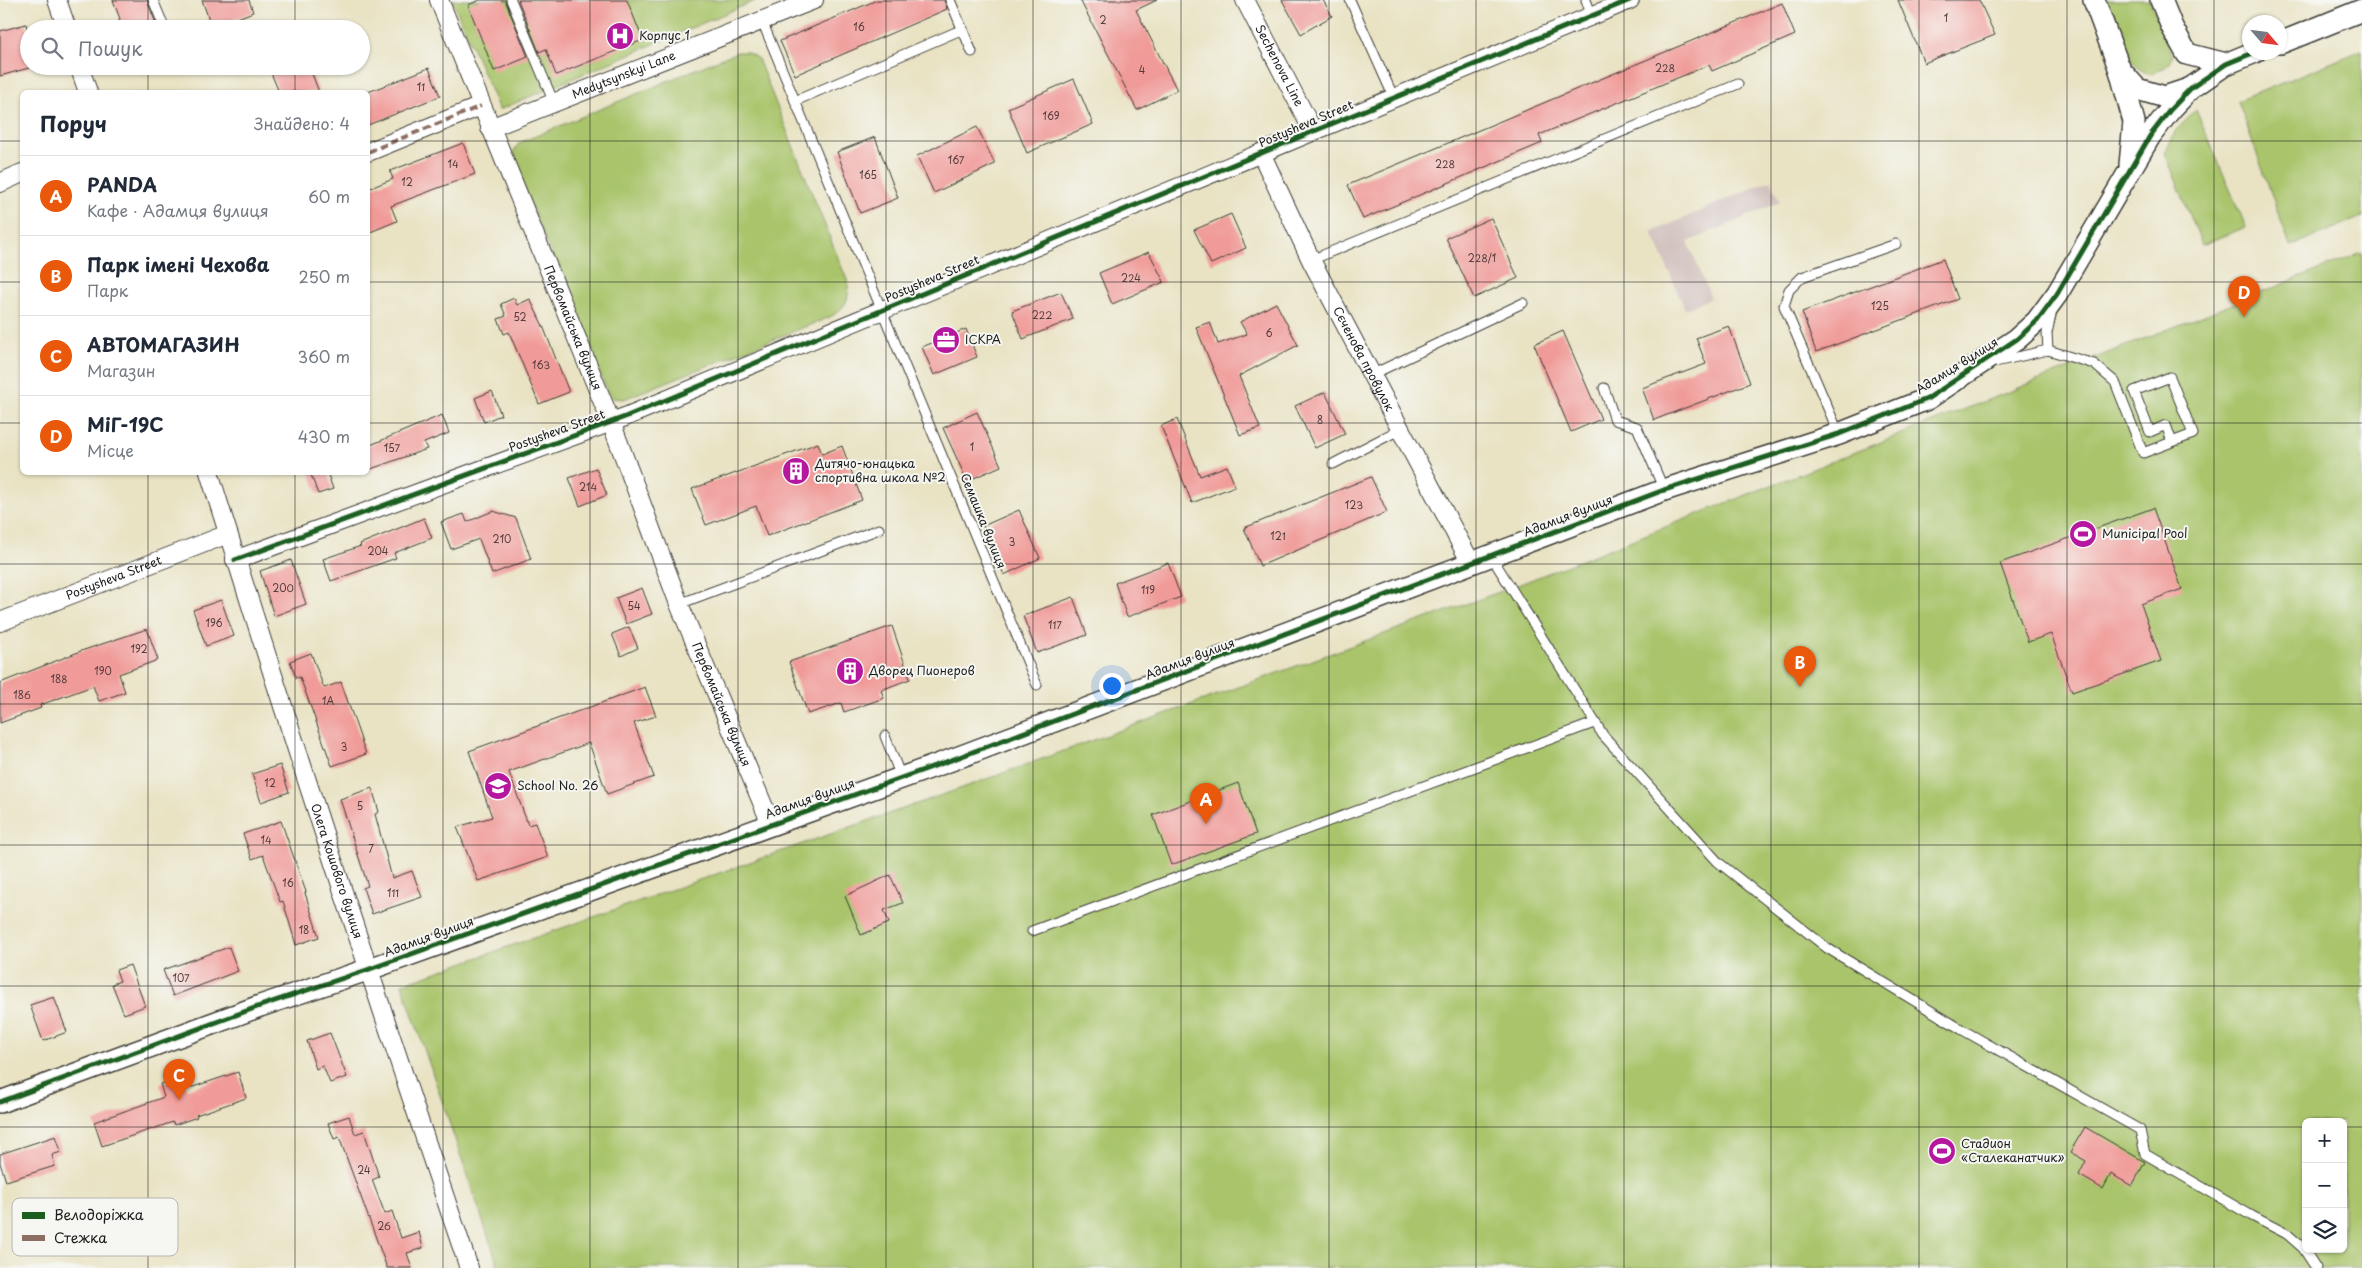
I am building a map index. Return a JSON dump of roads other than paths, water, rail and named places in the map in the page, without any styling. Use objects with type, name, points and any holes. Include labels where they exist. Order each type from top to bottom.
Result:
[{"type":"street","points":[[57,0],[64,20]]},
{"type":"street","name":"Первомайська вулиця","points":[[439,0],[611,422],[679,604],[771,824]]},
{"type":"street","name":"Medytsynskyi Lane","points":[[490,128],[814,0]]},
{"type":"street","name":"Sechenova Line","points":[[1245,0],[1312,131]]},
{"type":"street","name":"Postysheva Street","points":[[235,560],[611,422],[1394,98],[1589,8],[1630,0]]},
{"type":"street","points":[[2094,0],[2120,70],[2134,122],[2129,175]]},
{"type":"street","points":[[2161,0],[2172,27],[2187,54],[2226,64]]},
{"type":"street","points":[[2287,40],[2362,10]]},
{"type":"street","name":"Адамця вулиця","points":[[0,1102],[250,1010],[367,970],[901,777],[1664,490],[1839,434],[1927,399],[2017,339],[2037,321],[2057,294],[2129,175],[2150,136],[2170,110],[2191,88],[2226,64],[2242,57]]},
{"type":"street","points":[[2120,70],[2138,89],[2165,97],[2191,88]]},
{"type":"street","points":[[82,75],[87,90]]},
{"type":"street","points":[[370,151],[481,106]]},
{"type":"street","name":"Сєченова провулок","points":[[1260,153],[1311,260],[1399,430],[1471,563]]},
{"type":"street","points":[[0,183],[20,174]]},
{"type":"street","name":"Олега Кошового вулиця","points":[[210,475],[235,560],[367,970],[469,1268]]},
{"type":"street","name":"Postysheva Street","points":[[0,622],[228,534]]},
{"type":"lane","points":[[153,0],[161,20]]},
{"type":"lane","points":[[511,0],[554,103]]},
{"type":"lane","points":[[950,0],[972,52]]},
{"type":"lane","points":[[1350,0],[1394,98]]},
{"type":"lane","name":"Семашка вулиця","points":[[762,21],[1037,685]]},
{"type":"lane","points":[[796,101],[962,29]]},
{"type":"lane","points":[[1311,260],[1738,84]]},
{"type":"lane","points":[[1839,434],[1784,306],[1789,290],[1802,277],[1896,244]]},
{"type":"lane","points":[[2048,350],[2047,333],[2057,294]]},
{"type":"lane","points":[[1371,375],[1523,303]]},
{"type":"lane","points":[[1980,365],[2048,350],[2094,364],[2115,382],[2143,453],[2172,442],[2193,434],[2170,377],[2134,391],[2150,432],[2166,425],[2172,442]]},
{"type":"lane","points":[[1604,388],[1615,420],[1637,428],[1664,490]]},
{"type":"lane","points":[[1333,464],[1399,430]]},
{"type":"lane","points":[[679,604],[879,529]]},
{"type":"lane","points":[[1491,556],[1602,735],[1718,862],[1827,948],[1961,1030],[2140,1130],[2145,1154],[2287,1234],[2303,1248],[2316,1268]]},
{"type":"lane","points":[[1032,930],[1594,723]]},
{"type":"lane","points":[[885,736],[901,777]]},
{"type":"place","name":"Корпус 1","points":[[620,36]]},
{"type":"place","name":"МіГ-19С","points":[[2244,317]]},
{"type":"place","name":"ІСКРА","points":[[946,340]]},
{"type":"place","name":"Дитячо-юнацька спортивна школа №2","points":[[796,471]]},
{"type":"place","name":"Municipal Pool","points":[[2083,534]]},
{"type":"place","name":"Дворец Пионеров","points":[[850,671]]},
{"type":"place","name":"Парк імені Чехова","points":[[1800,687]]},
{"type":"place","name":"School No. 26","points":[[498,786]]},
{"type":"place","name":"PANDA","points":[[1206,824]]},
{"type":"place","name":"АВТОМАГАЗИН","points":[[179,1100]]},
{"type":"place","name":"Стадион «Сталеканатчик»","points":[[1942,1151]]}]
